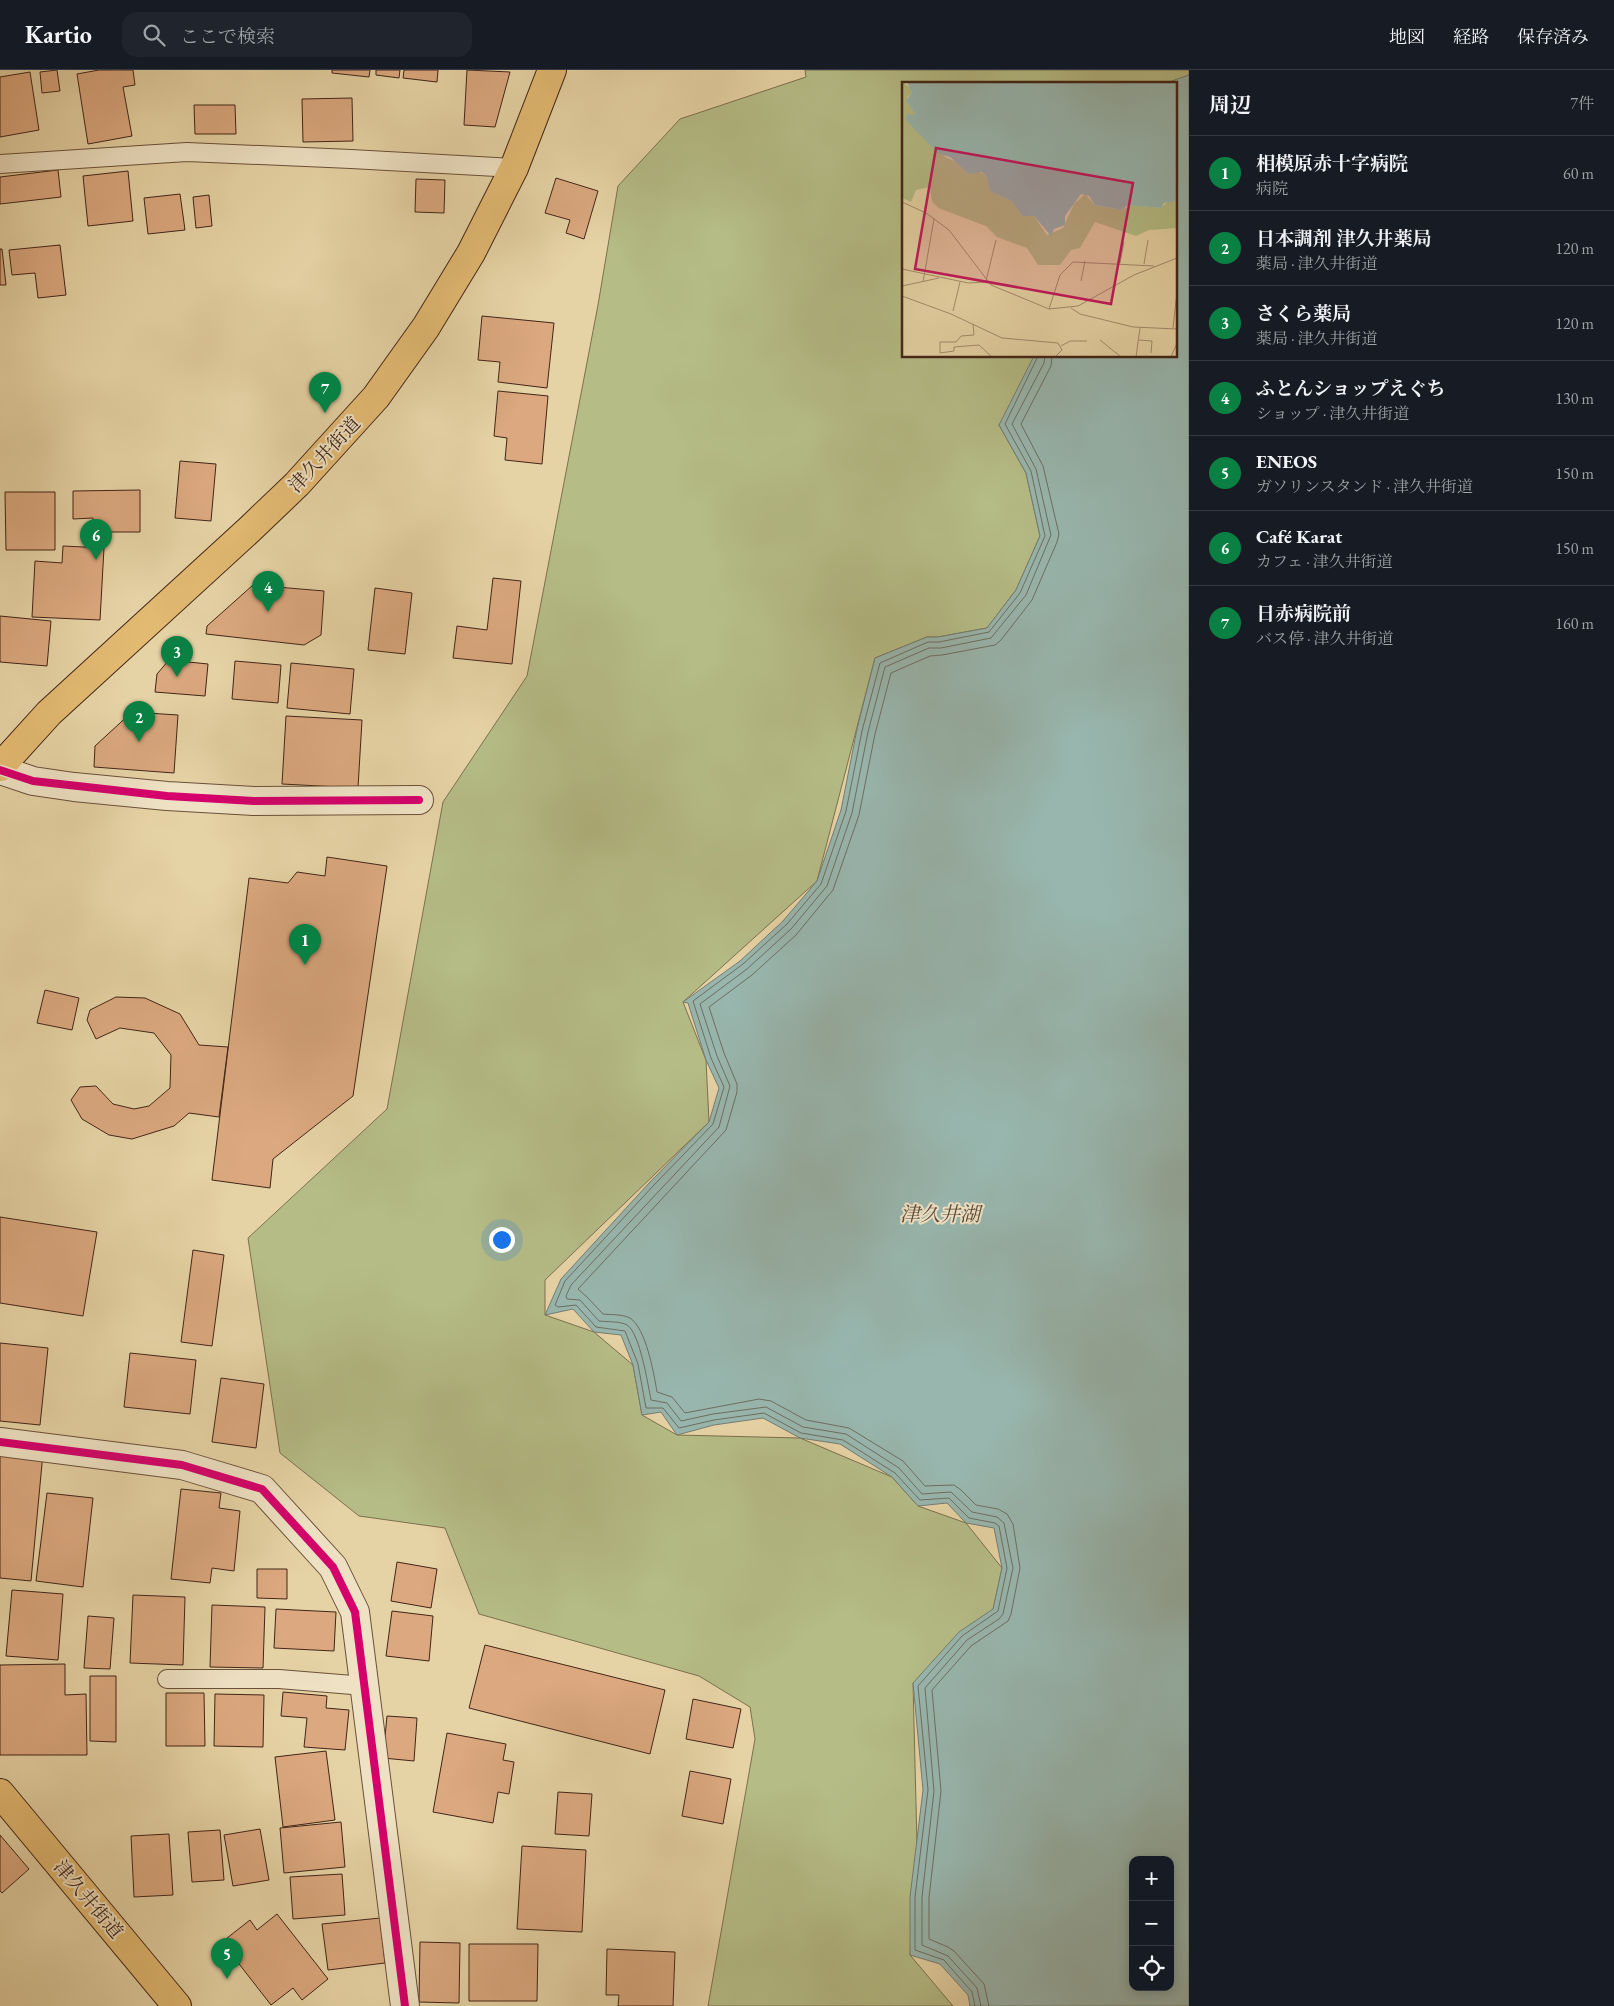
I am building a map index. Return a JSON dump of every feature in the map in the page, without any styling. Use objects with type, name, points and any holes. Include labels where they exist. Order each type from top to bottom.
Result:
[{"type":"highway","name":"津久井街道","points":[[0,766],[49,713],[282,499],[359,418],[388,381],[449,291],[471,253],[514,168],[552,70]]},
{"type":"highway","name":"津久井街道","points":[[0,1793],[177,2006]]},
{"type":"street","points":[[0,770],[33,781],[167,796],[254,801],[419,800]]},
{"type":"street","points":[[0,1442],[182,1465],[262,1490],[333,1567],[354,1612],[405,2006]]},
{"type":"lane","points":[[0,164],[187,152],[514,168]]},
{"type":"lane","points":[[167,1679],[279,1679],[365,1686]]},
{"type":"green space","points":[[805,70],[1189,70],[1189,75],[1176,83],[902,82],[902,358],[1041,358],[999,425],[1026,473],[1040,536],[1016,590],[987,628],[938,637],[927,637],[875,658],[817,881],[683,1002],[706,1060],[709,1122],[545,1280],[545,1315],[594,1332],[633,1365],[642,1415],[677,1435],[800,1438],[892,1477],[918,1506],[966,1523],[1002,1568],[993,1610],[913,1683],[917,1844],[910,1955],[953,2006],[708,2006],[755,1739],[750,1707],[699,1676],[479,1614],[445,1528],[359,1516],[280,1453],[248,1238],[387,1109],[443,802],[527,676],[598,305],[618,186],[680,119],[806,77]]},
{"type":"water","name":"津久井湖","points":[[1189,75],[1189,2006],[970,2006],[968,1995],[940,1964],[910,1955],[910,1897],[923,1790],[913,1683],[959,1632],[993,1609],[1002,1568],[994,1528],[966,1523],[947,1503],[918,1506],[892,1477],[840,1444],[800,1438],[763,1418],[714,1425],[677,1435],[661,1412],[642,1415],[633,1365],[621,1335],[594,1332],[573,1309],[545,1315],[561,1279],[650,1182],[709,1122],[719,1088],[706,1060],[688,1003],[683,1002],[740,961],[783,921],[817,881],[841,810],[857,729],[875,658],[927,637],[938,637],[987,628],[1016,590],[1040,536],[1026,473],[999,425],[1033,358],[1176,358],[1176,82],[1169,82]]},
{"type":"building","points":[[57,70],[60,91],[42,93],[40,72]]},
{"type":"building","points":[[99,70],[133,70],[135,85],[123,87],[132,136],[88,144],[77,74]]},
{"type":"building","points":[[332,70],[370,70],[369,77],[332,73]]},
{"type":"building","points":[[376,70],[400,70],[399,78],[376,75]]},
{"type":"building","points":[[404,70],[438,70],[437,82],[403,78]]},
{"type":"building","points":[[467,70],[510,72],[495,127],[464,125]]},
{"type":"building","points":[[30,72],[39,130],[0,137],[0,77]]},
{"type":"building","points":[[352,98],[353,141],[303,142],[302,99]]},
{"type":"building","points":[[194,105],[235,105],[236,134],[195,134]]},
{"type":"building","points":[[58,170],[61,197],[0,204],[0,177]]},
{"type":"building","points":[[128,171],[133,221],[88,226],[83,176]]},
{"type":"building","points":[[556,178],[598,191],[584,239],[566,233],[570,220],[545,213]]},
{"type":"building","points":[[416,179],[445,180],[444,213],[415,212]]},
{"type":"building","points":[[180,194],[185,230],[148,234],[144,198]]},
{"type":"building","points":[[209,195],[212,226],[196,228],[193,197]]},
{"type":"building","points":[[60,245],[66,295],[38,298],[35,273],[12,275],[9,250]]},
{"type":"building","points":[[0,249],[2,249],[6,285],[0,285]]},
{"type":"building","points":[[482,316],[554,323],[547,388],[498,382],[500,362],[478,360]]},
{"type":"building","points":[[498,391],[548,396],[542,464],[505,460],[507,438],[494,436]]},
{"type":"building","points":[[180,461],[216,464],[211,521],[175,518]]},
{"type":"building","points":[[140,490],[140,532],[93,532],[93,518],[73,519],[73,491]]},
{"type":"building","points":[[5,492],[55,492],[55,550],[6,550]]},
{"type":"building","points":[[63,546],[104,548],[100,620],[32,617],[35,561],[62,563]]},
{"type":"building","points":[[493,578],[521,581],[512,664],[453,658],[457,626],[487,630]]},
{"type":"building","points":[[253,585],[324,591],[321,635],[304,645],[206,634],[207,626]]},
{"type":"building","points":[[375,588],[412,593],[405,654],[368,650]]},
{"type":"building","points":[[0,616],[51,621],[47,666],[0,662]]},
{"type":"building","points":[[169,660],[208,664],[205,696],[155,692],[157,674]]},
{"type":"building","points":[[235,661],[281,665],[278,703],[232,699]]},
{"type":"building","points":[[291,663],[354,669],[350,714],[287,708]]},
{"type":"building","points":[[132,712],[178,715],[174,773],[94,767],[95,746]]},
{"type":"building","points":[[286,716],[362,720],[358,788],[282,784]]},
{"type":"building","points":[[327,857],[387,866],[353,1096],[273,1159],[270,1188],[212,1180],[249,878],[288,883],[297,872],[325,876]]},
{"type":"building","points":[[45,990],[79,998],[72,1030],[37,1023]]},
{"type":"building","points":[[116,997],[145,998],[180,1014],[199,1045],[228,1047],[219,1117],[189,1113],[174,1126],[132,1139],[109,1135],[82,1119],[71,1100],[80,1087],[96,1086],[113,1104],[134,1109],[149,1106],[170,1088],[171,1055],[154,1033],[120,1028],[96,1039],[87,1020],[90,1010]]},
{"type":"building","points":[[0,1217],[97,1232],[83,1316],[0,1303]]},
{"type":"building","points":[[193,1250],[224,1255],[212,1346],[181,1342]]},
{"type":"building","points":[[0,1343],[48,1348],[40,1425],[0,1421]]},
{"type":"building","points":[[130,1353],[196,1360],[190,1414],[124,1407]]},
{"type":"building","points":[[221,1378],[264,1384],[256,1448],[212,1442]]},
{"type":"building","points":[[0,1449],[43,1453],[31,1581],[0,1578]]},
{"type":"building","points":[[181,1489],[221,1493],[219,1508],[240,1511],[234,1571],[212,1568],[210,1583],[171,1579]]},
{"type":"building","points":[[47,1493],[93,1498],[83,1587],[36,1581]]},
{"type":"building","points":[[397,1562],[437,1569],[431,1608],[391,1601]]},
{"type":"building","points":[[257,1569],[287,1569],[287,1599],[257,1598]]},
{"type":"building","points":[[12,1590],[63,1594],[58,1660],[6,1656]]},
{"type":"building","points":[[133,1595],[185,1597],[183,1665],[130,1663]]},
{"type":"building","points":[[212,1605],[265,1607],[263,1668],[210,1667]]},
{"type":"building","points":[[276,1609],[336,1612],[334,1651],[274,1648]]},
{"type":"building","points":[[392,1611],[433,1616],[429,1661],[386,1656]]},
{"type":"building","points":[[88,1616],[114,1618],[110,1669],[84,1668]]},
{"type":"building","points":[[485,1645],[665,1690],[650,1754],[469,1708]]},
{"type":"building","points":[[65,1664],[65,1695],[86,1694],[87,1755],[0,1755],[0,1665]]},
{"type":"building","points":[[90,1676],[116,1676],[116,1742],[90,1741]]},
{"type":"building","points":[[283,1692],[327,1696],[326,1708],[349,1710],[345,1750],[304,1747],[307,1718],[281,1716]]},
{"type":"building","points":[[166,1693],[204,1693],[205,1746],[166,1746]]},
{"type":"building","points":[[215,1694],[264,1695],[263,1747],[214,1746]]},
{"type":"building","points":[[693,1699],[741,1709],[733,1748],[686,1739]]},
{"type":"building","points":[[387,1716],[417,1718],[414,1761],[383,1758]]},
{"type":"building","points":[[447,1733],[506,1744],[503,1760],[514,1762],[509,1794],[498,1792],[493,1823],[433,1812]]},
{"type":"building","points":[[326,1751],[335,1820],[283,1827],[275,1757]]},
{"type":"building","points":[[690,1771],[731,1779],[723,1824],[682,1816]]},
{"type":"building","points":[[558,1792],[592,1794],[589,1836],[555,1834]]},
{"type":"building","points":[[341,1822],[345,1867],[284,1873],[280,1828]]},
{"type":"building","points":[[260,1829],[269,1880],[233,1886],[224,1835]]},
{"type":"building","points":[[220,1830],[224,1880],[192,1882],[188,1832]]},
{"type":"building","points":[[169,1834],[173,1895],[134,1897],[131,1836]]},
{"type":"building","points":[[0,1835],[29,1869],[2,1893],[0,1891]]},
{"type":"building","points":[[522,1846],[586,1850],[582,1932],[517,1929]]},
{"type":"building","points":[[342,1874],[345,1915],[293,1919],[290,1877]]},
{"type":"building","points":[[277,1914],[328,1979],[302,2000],[293,1988],[271,2005],[222,1942],[250,1920],[257,1930]]},
{"type":"building","points":[[380,1918],[385,1963],[328,1970],[322,1924]]},
{"type":"building","points":[[420,1942],[460,1943],[459,2003],[419,2002]]},
{"type":"building","points":[[469,1944],[538,1944],[537,2001],[469,2001]]},
{"type":"building","points":[[607,1949],[675,1952],[673,2006],[618,2006],[619,1995],[606,1995]]},
{"type":"cycle path","points":[[0,770],[33,781],[167,796],[254,801],[419,800]]},
{"type":"cycle path","points":[[0,1442],[182,1465],[262,1489],[333,1567],[355,1612],[405,2006]]},
{"type":"place","name":"日赤病院前","points":[[325,413]]},
{"type":"place","name":"Café Karat","points":[[96,560]]},
{"type":"place","name":"ふとんショップえぐち","points":[[268,612]]},
{"type":"place","name":"さくら薬局","points":[[177,677]]},
{"type":"place","name":"日本調剤 津久井薬局","points":[[139,742]]},
{"type":"place","name":"相模原赤十字病院","points":[[305,965]]},
{"type":"place","name":"ENEOS","points":[[227,1979]]}]
